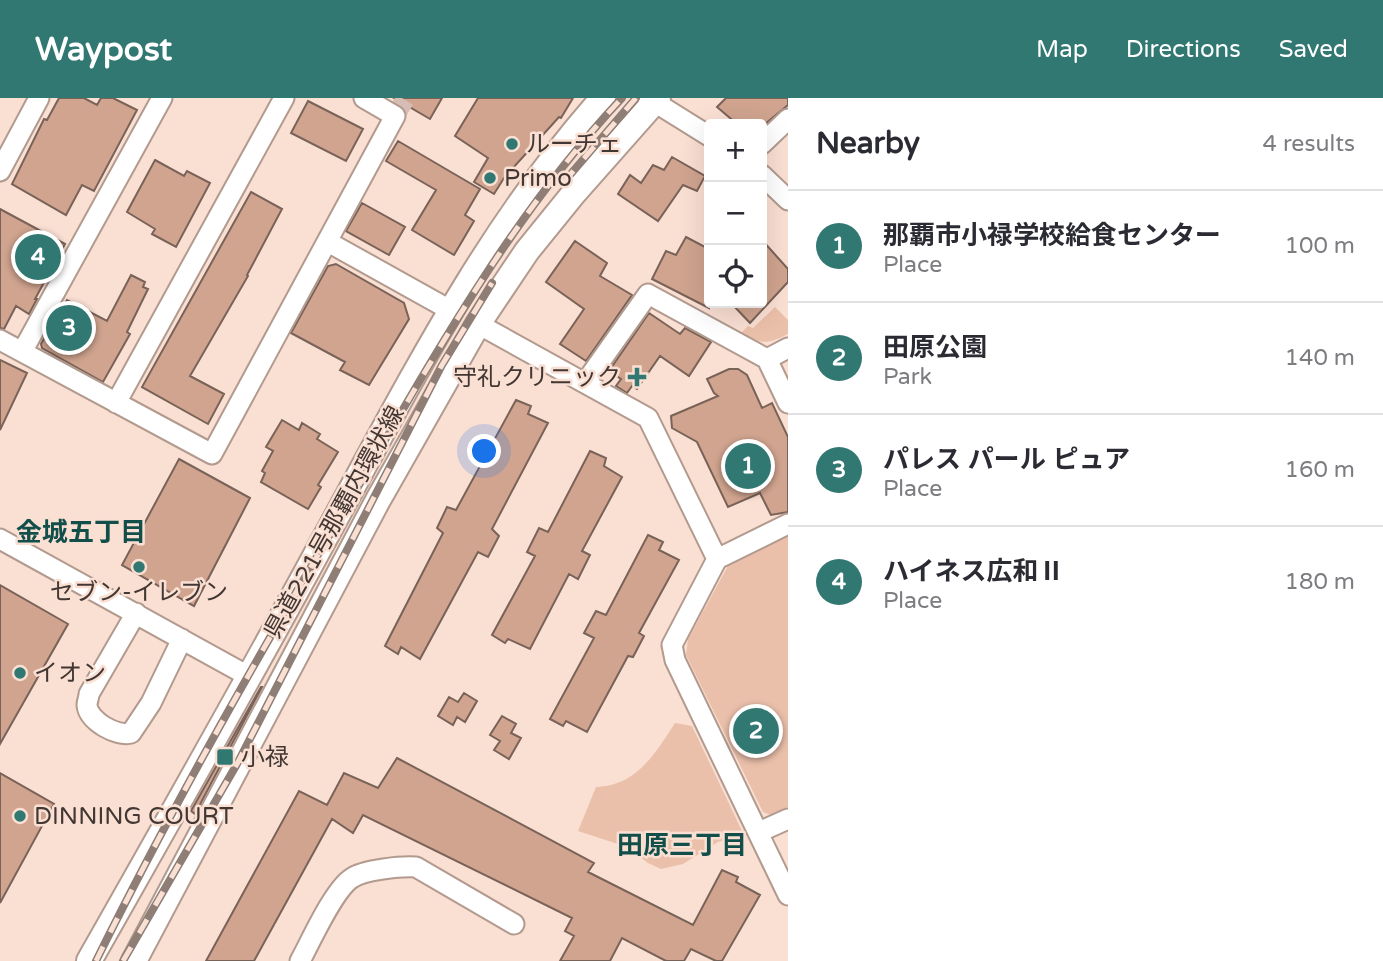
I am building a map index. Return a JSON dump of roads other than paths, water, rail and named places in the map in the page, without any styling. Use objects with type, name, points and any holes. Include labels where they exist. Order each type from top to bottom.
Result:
[{"type":"main road","name":"県道221号那覇内環状線","points":[[89,961],[250,677],[450,310],[499,231],[541,171],[603,98]]},
{"type":"main road","name":"県道221号那覇内環状線","points":[[134,961],[359,535],[478,324],[527,251],[654,99]]},
{"type":"street","points":[[0,171],[39,98]]},
{"type":"street","points":[[22,352],[162,98]]},
{"type":"street","points":[[116,403],[284,98]]},
{"type":"street","points":[[0,340],[212,454],[395,116],[364,98]]},
{"type":"street","points":[[654,99],[704,133]]},
{"type":"street","points":[[767,139],[788,119]]},
{"type":"street","points":[[767,180],[788,200]]},
{"type":"street","points":[[328,242],[450,310]]},
{"type":"street","points":[[585,383],[648,294],[767,359],[788,403]]},
{"type":"street","points":[[478,324],[648,418],[717,559]]},
{"type":"street","points":[[767,359],[788,348]]},
{"type":"street","points":[[788,524],[717,559],[675,637],[672,652],[788,895]]},
{"type":"street","points":[[0,539],[250,677]]},
{"type":"street","points":[[136,613],[89,694],[87,706],[98,722],[118,733],[131,733],[151,702],[182,639]]},
{"type":"street","points":[[759,832],[788,818]]},
{"type":"street","points":[[300,961],[341,887],[353,877],[404,867],[416,867],[514,924]]},
{"type":"tunnel","points":[[395,116],[406,98]]},
{"type":"railway","points":[[96,961],[219,727],[444,341],[509,239],[544,191],[622,98]]},
{"type":"railway","points":[[563,183],[636,98]]},
{"type":"railway","points":[[123,961],[237,764],[442,365],[492,283]]},
{"type":"place","name":"ルーチェ","points":[[512,144]]},
{"type":"place","name":"Primo","points":[[490,178]]},
{"type":"place","name":"ハイネス広和Ⅱ","points":[[38,257]]},
{"type":"place","name":"パレス パール ピュア","points":[[69,328]]},
{"type":"place","name":"守礼クリニック","points":[[637,377]]},
{"type":"place","name":"那覇市小禄学校給食センター","points":[[748,466]]},
{"type":"place","name":"セブン-イレブン","points":[[139,567]]},
{"type":"place","name":"イオン","points":[[20,673]]},
{"type":"place","name":"田原公園","points":[[756,731]]},
{"type":"place","name":"小禄","points":[[225,757]]},
{"type":"place","name":"DINNING COURT","points":[[20,816]]},
{"type":"district","name":"金城五丁目","points":[[81,532]]},
{"type":"district","name":"田原三丁目","points":[[682,845]]}]
